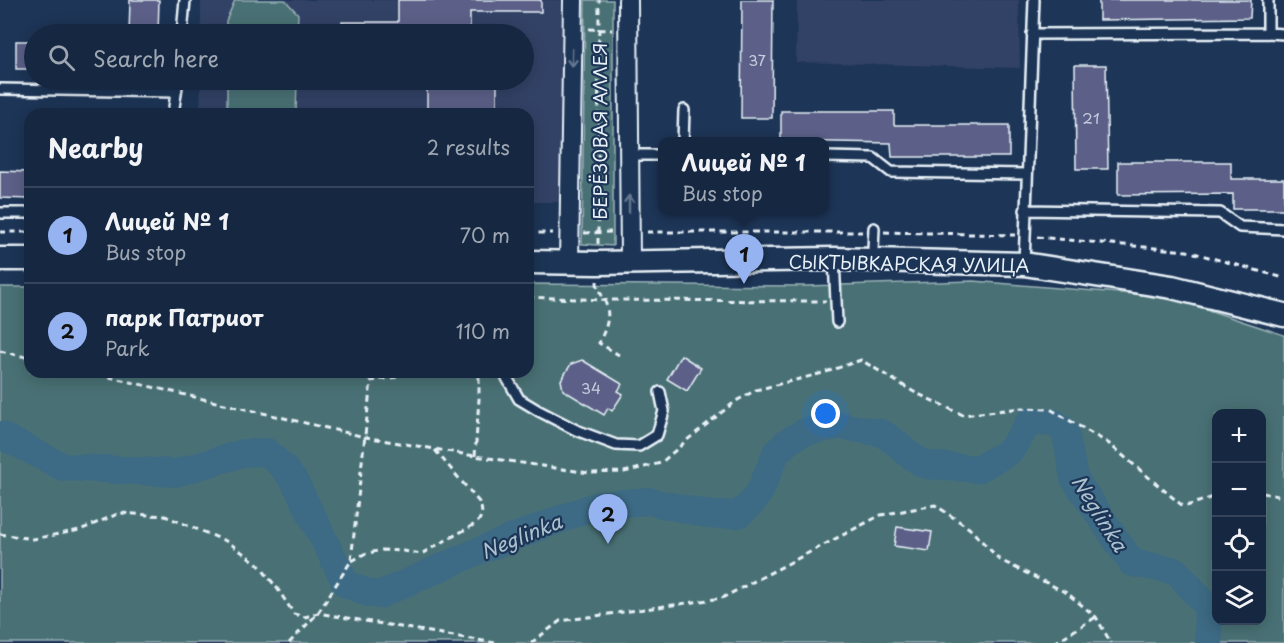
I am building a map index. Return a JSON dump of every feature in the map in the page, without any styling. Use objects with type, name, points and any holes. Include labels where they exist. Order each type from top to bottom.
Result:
[{"type":"street","name":"БЕРЁЗОВАЯ АЛЛЕЯ","points":[[569,262],[573,0]]},
{"type":"street","name":"БЕРЁЗОВАЯ АЛЛЕЯ","points":[[628,0],[630,262]]},
{"type":"street","points":[[0,259],[24,259]]},
{"type":"street","name":"СЫКТЫВКАРСКАЯ УЛИЦА","points":[[534,262],[834,259],[1024,264],[1172,287],[1284,315]]},
{"type":"lane","points":[[183,24],[185,0]]},
{"type":"lane","points":[[1024,264],[1034,0]]},
{"type":"lane","points":[[1268,0],[1268,33]]},
{"type":"lane","points":[[1032,34],[1284,34]]},
{"type":"lane","points":[[0,89],[24,89]]},
{"type":"lane","points":[[59,90],[176,92],[174,108]]},
{"type":"lane","points":[[683,137],[684,110]]},
{"type":"lane","points":[[629,155],[658,155]]},
{"type":"lane","points":[[829,157],[873,158],[891,172],[1027,174]]},
{"type":"lane","points":[[1025,210],[1220,213],[1240,227],[1284,229]]},
{"type":"lane","points":[[0,213],[24,213]]},
{"type":"lane","points":[[873,250],[874,230]]},
{"type":"lane","points":[[834,259],[837,322]]},
{"type":"lane","points":[[507,378],[519,399],[576,430],[616,445],[639,446],[657,435],[664,411],[660,392]]},
{"type":"path","name":"БЕРЁЗОВАЯ АЛЛЕЯ","points":[[599,0],[597,290],[604,300],[609,322],[599,343],[619,355]]},
{"type":"path","points":[[572,29],[628,31]]},
{"type":"path","points":[[534,233],[874,230],[1025,236],[1187,251],[1284,278]]},
{"type":"path","points":[[0,232],[24,232]]},
{"type":"path","points":[[534,297],[604,300],[836,301]]},
{"type":"path","points":[[0,351],[24,357]]},
{"type":"path","points":[[113,378],[364,437],[589,472],[624,472],[662,463],[736,401],[756,390],[823,373],[861,360],[914,392],[963,415],[1022,408],[1050,409],[1108,443],[1184,507],[1212,497]]},
{"type":"path","points":[[289,643],[318,613],[351,561],[371,381],[391,378]]},
{"type":"path","points":[[475,456],[479,378]]},
{"type":"path","points":[[351,561],[364,554],[382,550],[422,554],[477,523],[482,517],[483,509],[479,502],[433,449]]},
{"type":"path","points":[[1266,494],[1284,497]]},
{"type":"path","points":[[531,643],[560,621],[722,598],[881,515],[934,505],[969,528],[1000,560],[1067,593],[1096,617],[1111,643]]},
{"type":"path","points":[[0,534],[33,539],[80,530],[120,513],[165,516],[228,542],[258,564],[294,614],[305,616],[318,613],[495,643]]},
{"type":"path","points":[[1054,643],[1096,617]]},
{"type":"shaded area","points":[[201,0],[561,0],[561,202],[534,202],[534,108],[200,108],[201,90],[534,90],[534,24],[201,24]]},
{"type":"shaded area","points":[[797,0],[1019,0],[1020,68],[796,62]]},
{"type":"green space","points":[[235,0],[285,0],[298,14],[298,24],[226,24]]},
{"type":"green space","points":[[585,0],[613,0],[613,246],[582,244]]},
{"type":"green space","points":[[227,90],[297,90],[296,108],[227,108]]},
{"type":"green space","points":[[973,281],[1169,297],[1284,335],[1284,643],[0,643],[0,287],[24,287],[24,378],[534,378],[534,284],[806,286]]},
{"type":"building","points":[[130,0],[159,0],[158,24],[129,24]]},
{"type":"building","points":[[398,0],[541,0],[541,12],[470,12],[470,24],[342,24],[342,22],[398,22]]},
{"type":"building","points":[[742,0],[773,0],[772,118],[741,118]]},
{"type":"building","points":[[1099,0],[1251,0],[1250,18],[1099,20]]},
{"type":"building","points":[[16,41],[24,41],[24,69],[16,69]]},
{"type":"building","points":[[1075,65],[1106,65],[1108,169],[1076,169]]},
{"type":"building","points":[[427,90],[497,90],[497,108],[427,108]]},
{"type":"building","points":[[781,111],[894,111],[894,125],[1009,125],[1009,157],[892,157],[891,143],[829,142],[829,137],[781,137]]},
{"type":"building","points":[[1118,162],[1231,162],[1231,179],[1284,179],[1284,209],[1233,209],[1233,194],[1118,195]]},
{"type":"building","points":[[0,171],[24,172],[24,199],[0,198]]},
{"type":"building","points":[[681,355],[701,368],[687,391],[667,379]]},
{"type":"building","points":[[582,360],[622,384],[618,391],[623,394],[612,411],[608,408],[604,415],[563,390],[561,380],[571,364]]},
{"type":"building","points":[[897,527],[932,532],[929,551],[894,546]]},
{"type":"waterway","name":"Neglinka","points":[[0,435],[63,467],[176,473],[243,453],[267,452],[295,482],[346,584],[379,595],[476,552],[597,505],[648,501],[711,515],[739,514],[753,502],[761,489],[776,453],[787,442],[804,432],[840,426],[882,433],[925,465],[978,469],[1010,451],[1030,421],[1055,423],[1065,431],[1074,478],[1132,563],[1176,571],[1207,606],[1209,643]]},
{"type":"place","name":"Лицей № 1","points":[[744,284]]},
{"type":"place","name":"парк Патриот","points":[[608,544]]}]
